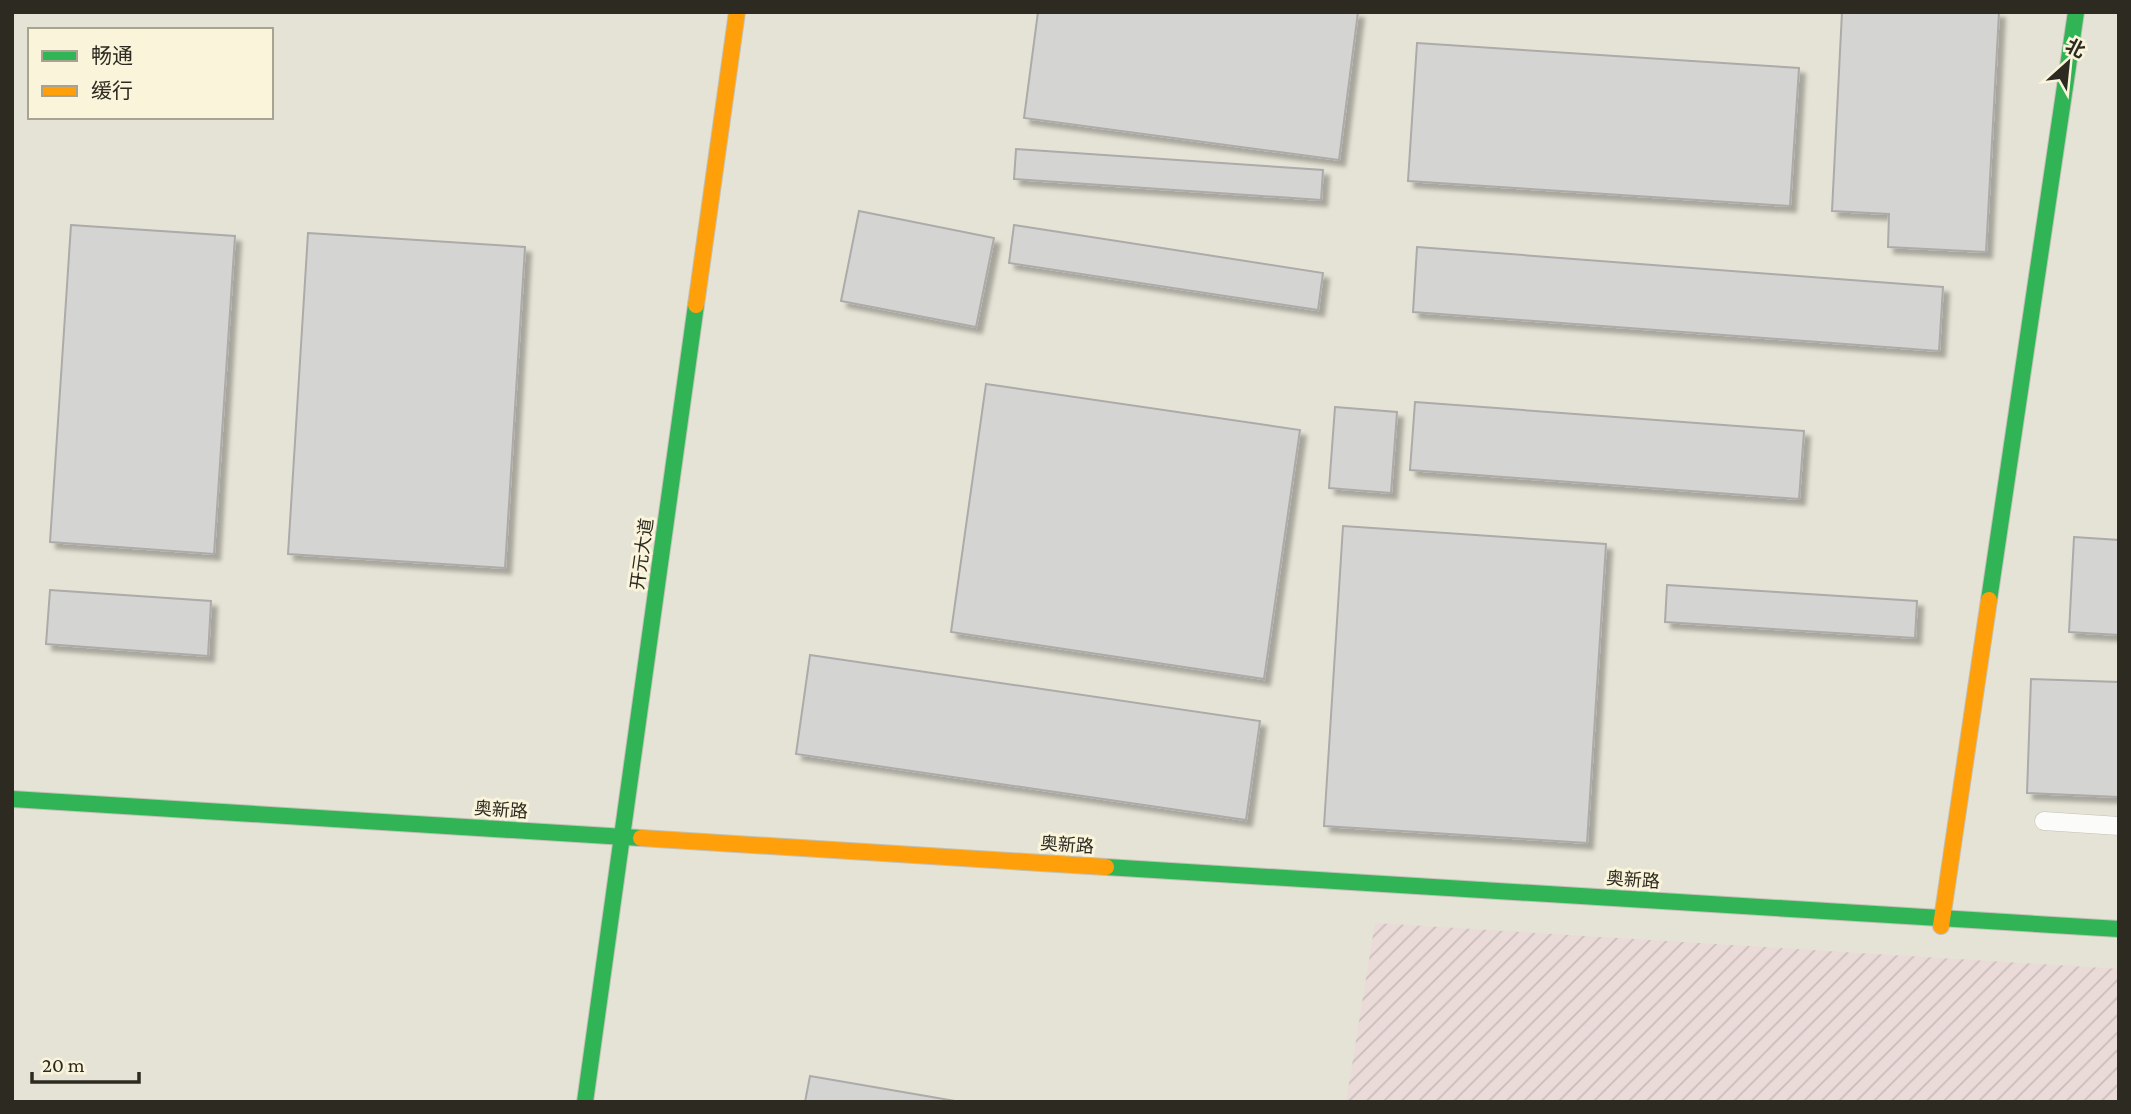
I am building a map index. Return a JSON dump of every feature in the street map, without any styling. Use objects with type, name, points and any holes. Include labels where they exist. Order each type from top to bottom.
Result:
[{"type":"street","name":"开元大道","points":[[585,1102],[737,12]]},
{"type":"street","points":[[1941,926],[2076,12]]},
{"type":"street","name":"奥新路","points":[[12,799],[2119,929]]},
{"type":"lane","points":[[2044,821],[2119,826]]},
{"type":"shaded area","points":[[1375,923],[2119,969],[2119,1102],[1346,1102]]},
{"type":"building","points":[[1038,12],[1358,12],[1339,160],[1024,118]]},
{"type":"building","points":[[1842,12],[1999,12],[1986,252],[1888,247],[1889,214],[1832,211]]},
{"type":"building","points":[[1417,43],[1799,68],[1790,206],[1408,181]]},
{"type":"building","points":[[1016,149],[1323,170],[1321,200],[1014,179]]},
{"type":"building","points":[[859,211],[994,238],[976,327],[841,301]]},
{"type":"building","points":[[71,225],[235,236],[214,554],[50,542]]},
{"type":"building","points":[[1014,225],[1323,273],[1318,310],[1009,263]]},
{"type":"building","points":[[308,233],[525,247],[505,568],[288,554]]},
{"type":"building","points":[[1417,247],[1943,287],[1939,351],[1413,312]]},
{"type":"building","points":[[986,384],[1300,430],[1264,679],[951,632]]},
{"type":"building","points":[[1415,402],[1804,431],[1799,499],[1410,470]]},
{"type":"building","points":[[1335,407],[1397,412],[1391,493],[1329,488]]},
{"type":"building","points":[[1343,526],[1606,544],[1587,843],[1324,826]]},
{"type":"building","points":[[2074,537],[2119,540],[2119,635],[2069,632]]},
{"type":"building","points":[[1667,585],[1917,601],[1915,638],[1665,622]]},
{"type":"building","points":[[50,590],[211,601],[208,656],[46,644]]},
{"type":"building","points":[[810,655],[1260,721],[1246,820],[796,754]]},
{"type":"building","points":[[2031,679],[2119,682],[2119,797],[2027,793]]},
{"type":"building","points":[[810,1076],[961,1102],[805,1102]]},
{"type":"traffic: fast","points":[[1989,600],[2076,12]]},
{"type":"traffic: fast","points":[[585,1102],[696,305]]},
{"type":"traffic: fast","points":[[12,799],[641,838]]},
{"type":"traffic: fast","points":[[1106,867],[2119,929]]},
{"type":"traffic: slow","points":[[696,305],[737,12]]},
{"type":"traffic: slow","points":[[1941,926],[1989,600]]},
{"type":"traffic: slow","points":[[641,838],[1106,867]]}]
